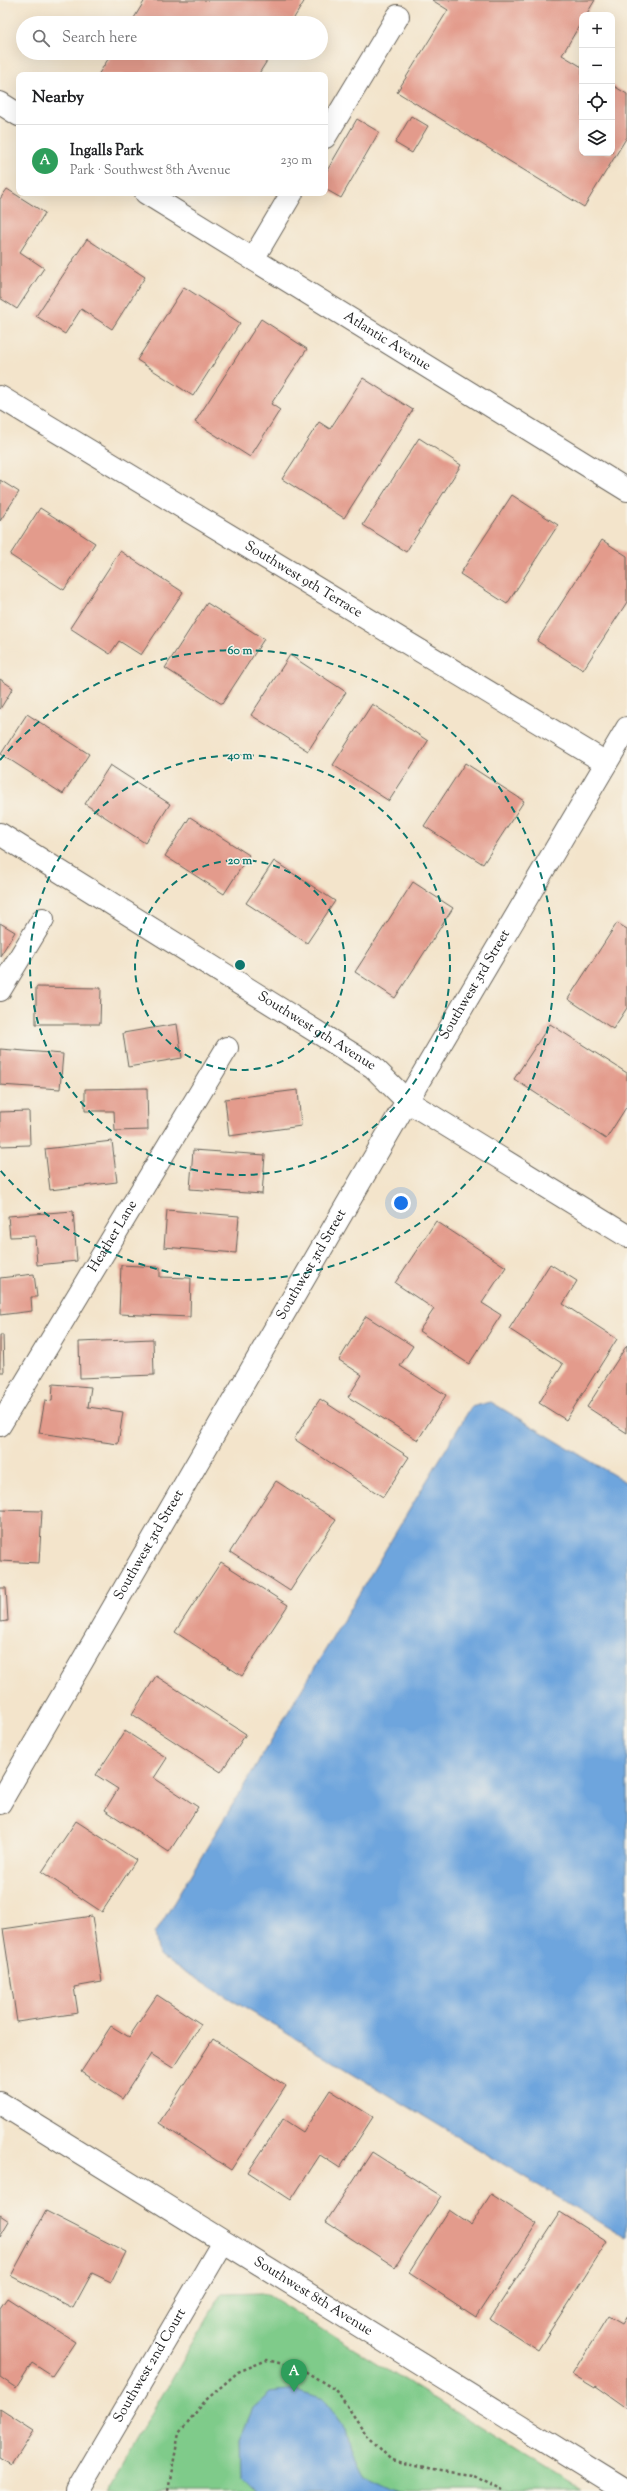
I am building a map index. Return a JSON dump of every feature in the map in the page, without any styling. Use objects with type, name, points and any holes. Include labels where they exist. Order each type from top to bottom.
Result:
[{"type":"street","points":[[328,132],[398,16]]},
{"type":"street","points":[[0,103],[16,113]]},
{"type":"street","name":"Atlantic Avenue","points":[[151,196],[627,490]]},
{"type":"street","points":[[253,259],[290,196]]},
{"type":"street","name":"Southwest 9th Terrace","points":[[0,397],[606,763]]},
{"type":"street","name":"Southwest 3rd Street","points":[[0,1803],[407,1101],[627,728]]},
{"type":"street","name":"Southwest 9th Avenue","points":[[0,834],[373,1067],[407,1101],[627,1236]]},
{"type":"street","points":[[0,990],[43,919]]},
{"type":"street","name":"Heather Lane","points":[[0,1424],[227,1048]]},
{"type":"street","name":"Southwest 8th Avenue","points":[[0,2103],[626,2491]]},
{"type":"street","name":"Southwest 2nd Court","points":[[77,2491],[223,2242]]},
{"type":"path","points":[[168,2491],[179,2433],[206,2400],[238,2372],[267,2360],[300,2368],[337,2391],[366,2434],[391,2460],[432,2470],[472,2476],[503,2491]]},
{"type":"green space","points":[[263,2292],[581,2491],[106,2491],[222,2293]]},
{"type":"water","points":[[491,1402],[627,1483],[627,2239],[159,1956],[155,1934],[471,1407]]},
{"type":"water","points":[[297,2390],[324,2399],[344,2426],[350,2450],[362,2473],[399,2491],[256,2491],[241,2476],[240,2439],[253,2408],[270,2393]]},
{"type":"building","points":[[145,0],[305,0],[295,16],[135,16]]},
{"type":"building","points":[[432,0],[595,0],[588,12],[579,12],[579,26],[562,55],[579,65],[579,156],[615,156],[615,87],[627,94],[627,137],[584,207],[397,92],[448,10]]},
{"type":"building","points":[[108,60],[268,60],[260,72],[100,72]]},
{"type":"building","points":[[411,116],[428,126],[412,153],[395,143]]},
{"type":"building","points":[[357,119],[379,132],[341,198],[328,191],[328,169]]},
{"type":"building","points":[[7,189],[45,213],[20,252],[44,268],[17,309],[0,298],[0,199]]},
{"type":"building","points":[[87,239],[145,277],[112,329],[81,309],[65,334],[36,316]]},
{"type":"building","points":[[184,287],[240,323],[193,396],[137,360]]},
{"type":"building","points":[[261,319],[307,349],[271,404],[280,410],[250,457],[195,422]]},
{"type":"building","points":[[363,378],[413,410],[344,518],[282,479],[319,422],[330,429]]},
{"type":"building","points":[[419,438],[461,465],[406,552],[363,525]]},
{"type":"building","points":[[0,480],[19,492],[0,521]]},
{"type":"building","points":[[512,495],[558,525],[507,604],[460,574]]},
{"type":"building","points":[[40,508],[95,543],[64,590],[10,555]]},
{"type":"building","points":[[602,540],[627,556],[627,602],[583,670],[537,641]]},
{"type":"building","points":[[120,551],[183,592],[141,655],[119,641],[110,654],[70,628]]},
{"type":"building","points":[[207,603],[264,639],[222,704],[165,668]]},
{"type":"building","points":[[290,655],[346,692],[308,751],[251,715]]},
{"type":"building","points":[[0,679],[13,688],[0,709]]},
{"type":"building","points":[[372,704],[428,741],[389,801],[333,765]]},
{"type":"building","points":[[27,714],[89,754],[63,794],[1,754]]},
{"type":"building","points":[[465,763],[524,801],[483,864],[424,826]]},
{"type":"building","points":[[110,765],[170,804],[145,843],[85,804]]},
{"type":"building","points":[[190,817],[249,855],[224,894],[165,856]]},
{"type":"building","points":[[274,861],[335,901],[307,943],[246,903]]},
{"type":"building","points":[[413,882],[453,908],[395,998],[355,972]]},
{"type":"building","points":[[0,923],[15,932],[0,956]]},
{"type":"building","points":[[617,923],[627,929],[627,1008],[613,1029],[568,999]]},
{"type":"building","points":[[36,987],[101,988],[100,1024],[36,1024]]},
{"type":"building","points":[[177,1024],[182,1058],[128,1067],[123,1033]]},
{"type":"building","points":[[550,1024],[627,1073],[627,1106],[606,1139],[514,1079]]},
{"type":"building","points":[[0,1049],[63,1054],[60,1089],[0,1085]]},
{"type":"building","points":[[147,1088],[148,1130],[115,1131],[114,1111],[85,1111],[85,1089]]},
{"type":"building","points":[[298,1090],[301,1126],[229,1136],[225,1099]]},
{"type":"building","points":[[29,1111],[30,1145],[0,1146],[0,1112]]},
{"type":"building","points":[[112,1141],[117,1182],[50,1190],[45,1149]]},
{"type":"building","points":[[193,1150],[265,1155],[262,1194],[190,1189]]},
{"type":"building","points":[[167,1210],[239,1216],[236,1253],[164,1247]]},
{"type":"building","points":[[73,1211],[77,1261],[37,1265],[35,1236],[10,1237],[8,1216]]},
{"type":"building","points":[[436,1221],[506,1267],[482,1303],[501,1315],[469,1364],[419,1331],[434,1309],[395,1283]]},
{"type":"building","points":[[550,1264],[577,1281],[563,1304],[617,1339],[566,1420],[539,1403],[563,1364],[509,1329]]},
{"type":"building","points":[[121,1265],[160,1267],[160,1277],[191,1278],[190,1317],[119,1314]]},
{"type":"building","points":[[34,1274],[37,1297],[31,1297],[32,1311],[0,1315],[0,1278]]},
{"type":"building","points":[[366,1316],[413,1346],[400,1366],[446,1395],[418,1440],[348,1397],[362,1375],[339,1360]]},
{"type":"building","points":[[0,1335],[3,1335],[4,1372],[0,1372]]},
{"type":"building","points":[[153,1339],[154,1375],[80,1378],[79,1342]]},
{"type":"building","points":[[627,1345],[627,1433],[587,1407]]},
{"type":"building","points":[[53,1384],[91,1387],[88,1407],[123,1412],[118,1444],[39,1433],[45,1400],[52,1401]]},
{"type":"building","points":[[320,1399],[409,1457],[383,1497],[294,1439]]},
{"type":"building","points":[[276,1481],[336,1520],[290,1591],[230,1552]]},
{"type":"building","points":[[0,1510],[42,1511],[39,1563],[0,1561]]},
{"type":"building","points":[[221,1562],[288,1605],[242,1676],[175,1632]]},
{"type":"building","points":[[0,1588],[6,1588],[8,1621],[0,1622]]},
{"type":"building","points":[[156,1676],[246,1734],[221,1772],[132,1714]]},
{"type":"building","points":[[125,1731],[167,1758],[154,1778],[198,1807],[169,1852],[105,1810],[118,1789],[96,1775]]},
{"type":"building","points":[[76,1821],[136,1860],[102,1912],[42,1872]]},
{"type":"building","points":[[92,1916],[102,1982],[74,1987],[78,2013],[17,2022],[3,1929]]},
{"type":"building","points":[[157,1995],[201,2024],[173,2068],[151,2054],[122,2099],[81,2072],[111,2026],[129,2037]]},
{"type":"building","points":[[213,2039],[286,2086],[231,2170],[159,2123]]},
{"type":"building","points":[[330,2090],[373,2117],[340,2168],[320,2155],[291,2200],[248,2172],[283,2119],[303,2132]]},
{"type":"building","points":[[372,2152],[441,2196],[395,2267],[326,2222]]},
{"type":"building","points":[[491,2194],[537,2224],[476,2317],[409,2273],[449,2210],[471,2225]]},
{"type":"building","points":[[46,2211],[126,2252],[111,2282],[92,2273],[73,2308],[11,2276]]},
{"type":"building","points":[[560,2212],[607,2242],[538,2350],[490,2319]]},
{"type":"building","points":[[0,2215],[9,2221],[0,2236]]},
{"type":"building","points":[[7,2298],[75,2342],[52,2376],[32,2363],[16,2388],[0,2377],[0,2308]]},
{"type":"building","points":[[608,2316],[622,2324],[627,2316],[627,2408],[596,2386],[595,2388],[572,2374]]},
{"type":"building","points":[[0,2409],[34,2431],[12,2465],[0,2458]]},
{"type":"place","name":"Ingalls Park","points":[[294,2392]]}]
